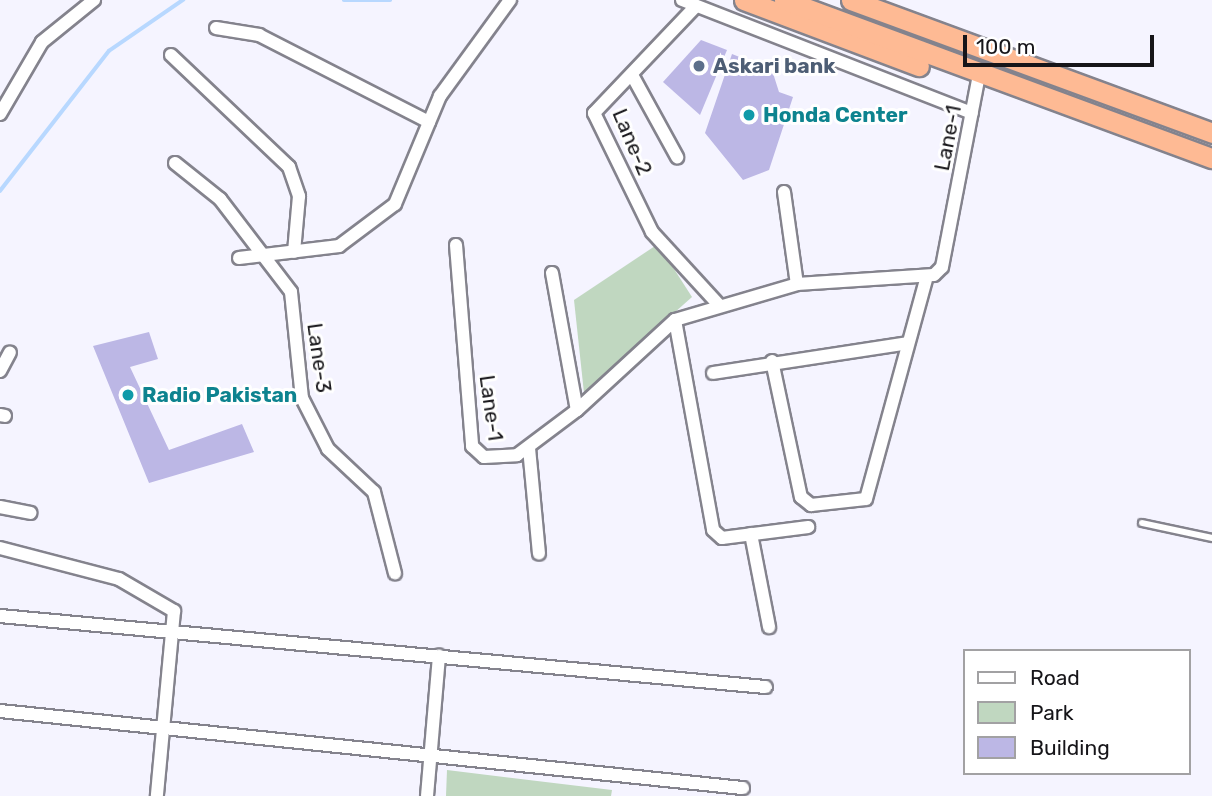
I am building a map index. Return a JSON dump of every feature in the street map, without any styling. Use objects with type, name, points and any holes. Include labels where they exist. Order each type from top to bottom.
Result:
[{"type":"highway","points":[[744,0],[924,68],[979,75]]},
{"type":"highway","points":[[784,0],[979,75],[1212,158]]},
{"type":"highway","points":[[842,22],[850,0],[1212,133]]},
{"type":"street","points":[[0,114],[4,100],[42,42],[94,0]]},
{"type":"street","points":[[239,258],[339,246],[395,204],[440,96],[510,0]]},
{"type":"street","points":[[682,0],[972,113]]},
{"type":"street","name":"Lane-2","points":[[696,6],[594,113],[652,232],[718,304]]},
{"type":"street","points":[[216,28],[259,35],[429,122]]},
{"type":"street","points":[[171,55],[289,167],[299,196],[294,252]]},
{"type":"street","points":[[632,75],[677,157]]},
{"type":"street","name":"Lane-1","points":[[456,245],[472,446],[484,457],[529,449],[577,410],[675,320],[718,304],[797,284],[926,280],[942,267],[979,75]]},
{"type":"street","name":"Lane-3","points":[[176,163],[220,199],[291,292],[302,398],[328,449],[374,492],[395,573]]},
{"type":"street","points":[[784,192],[797,284]]},
{"type":"street","points":[[552,273],[577,410]]},
{"type":"street","points":[[772,361],[801,497],[811,505],[857,500],[870,492],[926,280]]},
{"type":"street","points":[[675,320],[713,530],[722,538],[808,527]]},
{"type":"street","points":[[713,373],[772,361],[908,343]]},
{"type":"street","points":[[0,371],[10,352]]},
{"type":"street","points":[[529,449],[539,554]]},
{"type":"street","points":[[0,507],[30,513]]},
{"type":"street","points":[[751,534],[769,627]]},
{"type":"street","points":[[0,548],[119,579],[174,611],[175,634],[157,796]]},
{"type":"street","points":[[0,616],[766,687]]},
{"type":"street","points":[[427,796],[439,656]]},
{"type":"street","points":[[0,711],[743,788]]},
{"type":"lane","points":[[1142,523],[1212,538]]},
{"type":"green space","points":[[658,244],[692,297],[584,393],[574,300]]},
{"type":"green space","points":[[447,770],[612,790],[611,796],[446,796]]},
{"type":"building","name":"Askari bank","points":[[701,40],[727,50],[700,115],[663,82]]},
{"type":"building","name":"Honda Center","points":[[732,54],[772,70],[779,92],[793,97],[769,170],[743,180],[705,133]]},
{"type":"building","name":"Radio Pakistan","points":[[149,332],[158,359],[130,367],[169,450],[242,424],[254,452],[149,483],[93,346]]},
{"type":"waterway","points":[[0,191],[109,51],[183,0]]},
{"type":"waterway","points":[[344,0],[390,0]]},
{"type":"place","name":"Askari bank","points":[[699,66]]},
{"type":"place","name":"Honda Center","points":[[749,115]]},
{"type":"place","name":"Radio Pakistan","points":[[128,395]]}]
